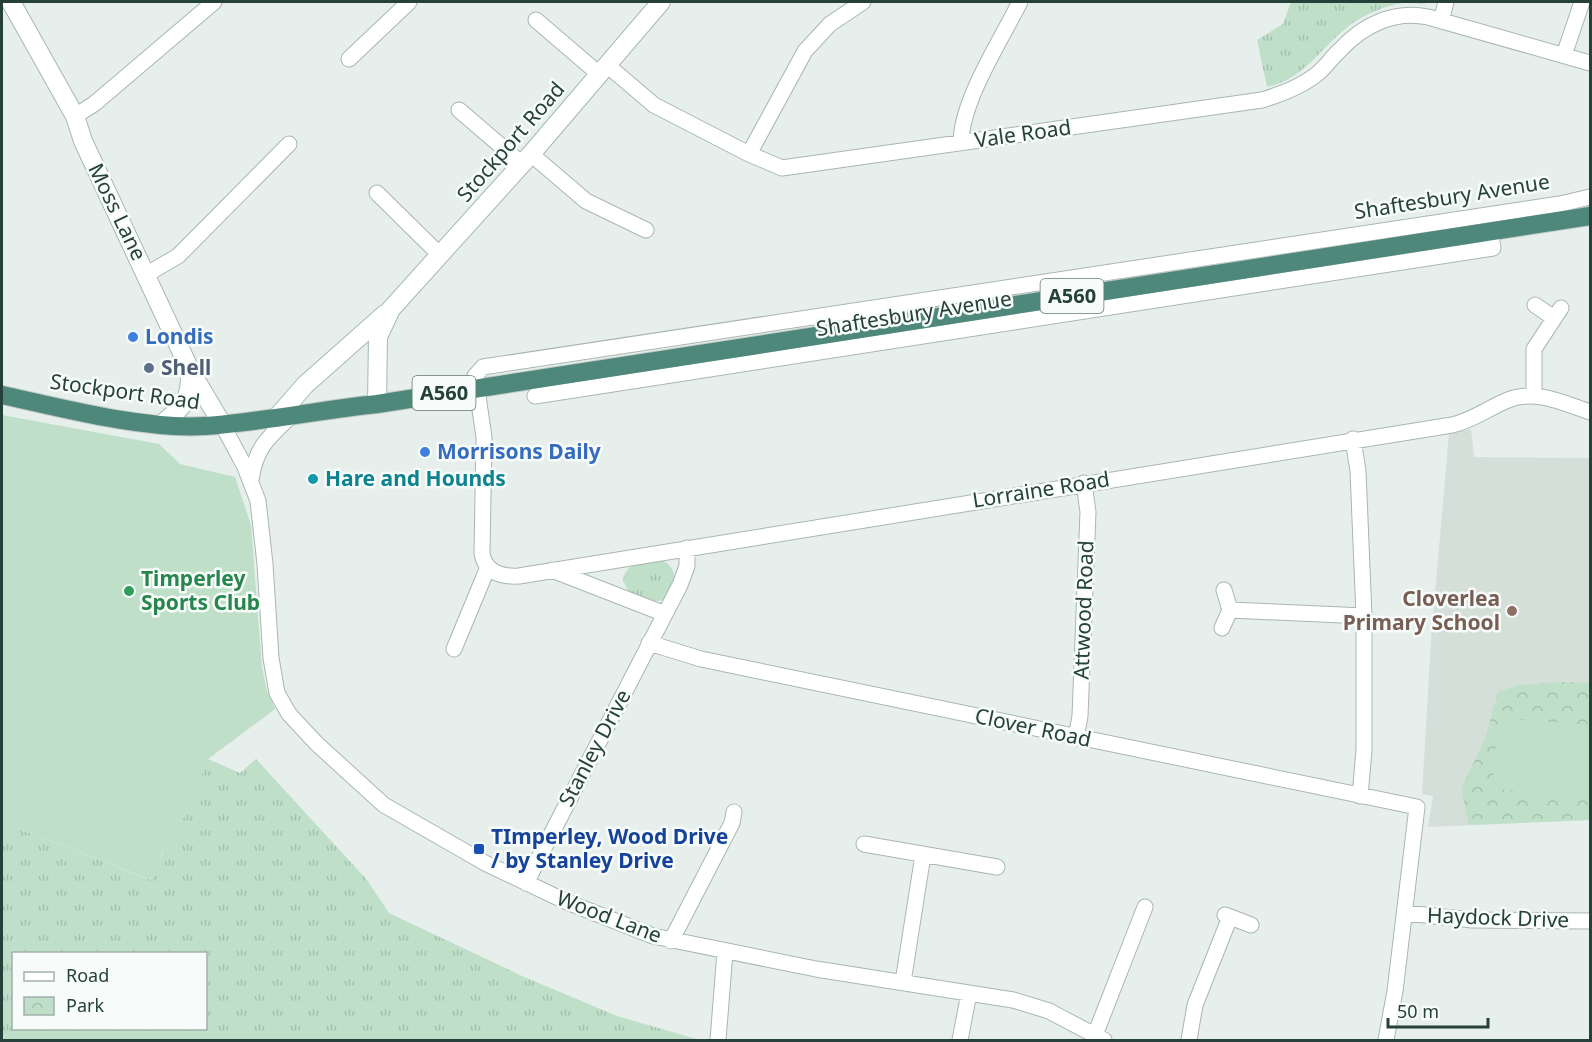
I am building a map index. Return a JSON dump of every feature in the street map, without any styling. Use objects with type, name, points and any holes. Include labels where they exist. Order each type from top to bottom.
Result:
[{"type":"highway","name":"Shaftesbury Avenue","points":[[377,404],[476,388],[574,381],[1321,249],[1490,232],[1590,216]]},
{"type":"highway","name":"Stockport Road","points":[[2,394],[88,413],[162,424],[204,426],[377,404]]},
{"type":"main road","name":"Moss Lane","points":[[11,2],[75,116],[83,141],[190,370],[222,424]]},
{"type":"main road","name":"Stockport Road","points":[[285,415],[305,385],[391,309],[527,159],[661,2]]},
{"type":"main road","name":"Stockport Road","points":[[377,404],[378,337],[391,309]]},
{"type":"main road","points":[[162,424],[178,411],[189,395],[190,370]]},
{"type":"street","points":[[75,116],[94,104],[214,2]]},
{"type":"street","points":[[349,59],[409,2]]},
{"type":"street","points":[[749,154],[805,51],[830,24],[863,2]]},
{"type":"street","points":[[962,143],[962,127],[969,103],[1020,2]]},
{"type":"street","points":[[1441,21],[1446,2]]},
{"type":"street","points":[[1564,55],[1582,2]]},
{"type":"street","name":"Vale Road","points":[[536,20],[654,105],[749,154],[782,168],[1262,100],[1289,90],[1317,74],[1348,42],[1375,23],[1404,14],[1441,21],[1590,63]]},
{"type":"street","points":[[459,110],[586,201],[646,230]]},
{"type":"street","points":[[147,274],[178,256],[282,145]]},
{"type":"street","points":[[377,193],[440,255]]},
{"type":"street","name":"Shaftesbury Avenue","points":[[536,382],[1321,249],[1590,197]]},
{"type":"street","name":"Shaftesbury Avenue","points":[[574,381],[1493,248],[1490,232]]},
{"type":"street","points":[[1534,395],[1534,349],[1557,313],[1535,305]]},
{"type":"street","points":[[454,649],[488,567],[482,553],[484,437],[476,388]]},
{"type":"street","name":"Lorraine Road","points":[[488,567],[498,574],[510,576],[552,570],[1469,421],[1507,400],[1534,395],[1590,412]]},
{"type":"street","name":"Wood Lane","points":[[251,481],[254,460],[262,443],[285,415]]},
{"type":"street","name":"Wood Lane","points":[[222,424],[251,481],[261,522],[273,679],[277,693],[289,714],[344,772],[384,805],[437,838],[526,883],[596,915],[670,941],[1037,1006],[1100,1038]]},
{"type":"street","points":[[1353,439],[1358,471],[1364,616],[1364,750],[1360,796]]},
{"type":"street","name":"Attwood Road","points":[[1076,738],[1080,716],[1088,512],[1084,483]]},
{"type":"street","name":"Stanley Drive","points":[[526,883],[685,574],[687,548]]},
{"type":"street","points":[[552,570],[665,614]]},
{"type":"street","points":[[1222,628],[1230,610],[1224,590]]},
{"type":"street","points":[[1230,610],[1364,616]]},
{"type":"street","name":"Clover Road","points":[[650,643],[701,659],[1417,807],[1406,913]]},
{"type":"street","points":[[670,941],[732,823],[734,812]]},
{"type":"street","points":[[864,844],[997,867]]},
{"type":"street","points":[[903,982],[923,855]]},
{"type":"street","points":[[1100,1038],[1145,907]]},
{"type":"street","points":[[1386,1041],[1406,913]]},
{"type":"street","name":"Haydock Drive","points":[[1406,913],[1472,920],[1590,921]]},
{"type":"street","points":[[1189,1041],[1195,1005],[1228,916],[1251,925]]},
{"type":"street","points":[[718,1041],[725,952]]},
{"type":"street","points":[[960,1041],[969,993]]},
{"type":"shaded area","name":"Cloverlea Primary School","points":[[1471,429],[1474,457],[1590,458],[1590,820],[1428,827],[1433,796],[1422,794],[1431,640],[1449,433]]},
{"type":"green space","points":[[1291,2],[1430,2],[1397,4],[1364,16],[1347,27],[1294,76],[1267,87],[1257,40],[1283,24]]},
{"type":"green space","name":"Timperley Sports Club","points":[[2,415],[159,444],[180,464],[235,477],[251,525],[262,668],[267,691],[275,709],[208,759],[169,852],[163,851],[152,880],[2,822]]},
{"type":"green space","points":[[659,560],[666,563],[674,574],[673,589],[669,595],[664,599],[653,601],[629,592],[623,581],[628,570],[642,562]]},
{"type":"green space","points":[[1590,683],[1590,820],[1469,825],[1461,789],[1485,739],[1498,692],[1518,685]]},
{"type":"green space","points":[[1498,718],[1590,725],[1590,797],[1492,789]]},
{"type":"green space","points":[[208,759],[240,773],[256,759],[367,880],[389,913],[522,976],[617,1016],[700,1040],[2,1040],[2,822],[151,880],[164,850],[169,852]]},
{"type":"place","name":"Londis","points":[[133,337]]},
{"type":"place","name":"Shell","points":[[149,368]]},
{"type":"place","name":"Morrisons Daily","points":[[425,452]]},
{"type":"place","name":"Hare and Hounds","points":[[313,479]]},
{"type":"place","name":"Timperley Sports Club","points":[[129,591]]},
{"type":"place","name":"Cloverlea Primary School","points":[[1512,611]]},
{"type":"place","name":"TImperley, Wood Drive / by Stanley Drive","points":[[479,849]]}]
